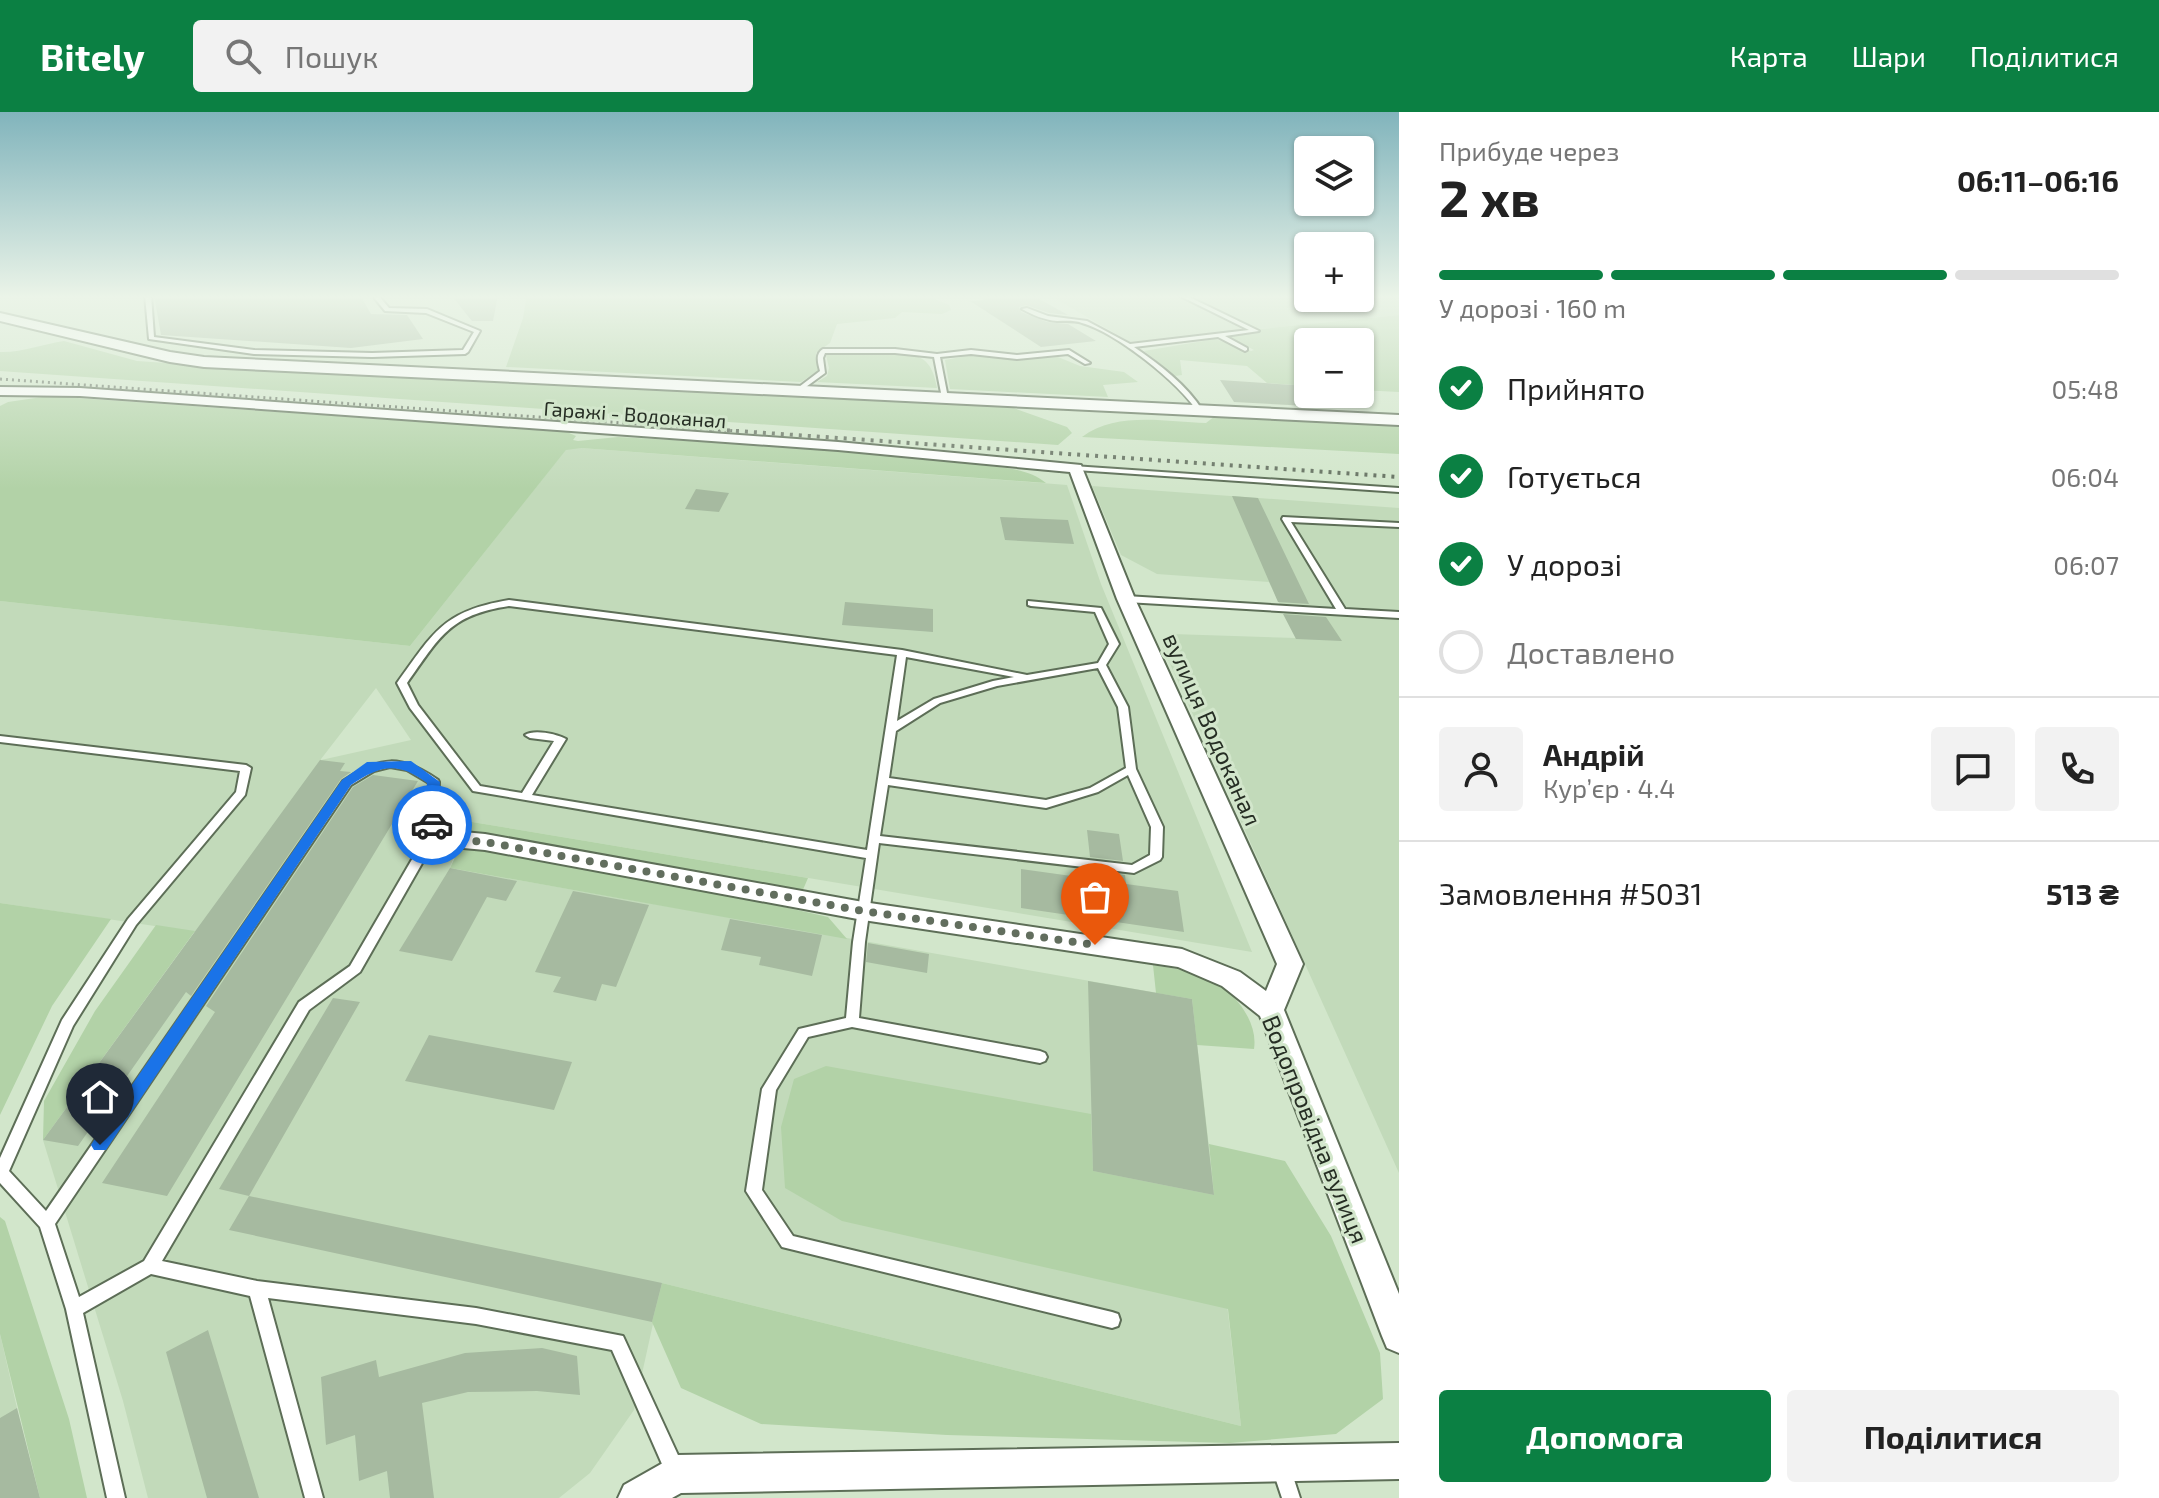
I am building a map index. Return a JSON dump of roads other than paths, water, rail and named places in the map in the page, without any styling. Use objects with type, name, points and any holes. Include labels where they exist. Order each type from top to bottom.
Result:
[{"type":"street","points":[[188,360],[1399,420]]},
{"type":"street","name":"Гаражі - Водоканал","points":[[0,391],[80,392],[838,446],[1076,468]]},
{"type":"street","name":"вулиця Водоканал","points":[[1076,468],[1126,599],[1290,964],[1271,1010]]},
{"type":"street","name":"Водопровідна вулиця","points":[[431,837],[485,842],[863,911],[1182,958],[1231,979],[1271,1010],[1399,1336]]},
{"type":"street","points":[[637,1498],[677,1474],[1285,1481],[1399,1461]]},
{"type":"lane","points":[[797,391],[823,372],[820,360]]},
{"type":"lane","points":[[938,360],[945,398]]},
{"type":"lane","points":[[1082,360],[1087,363]]},
{"type":"lane","points":[[1148,360],[1185,388],[1196,400],[1200,411]]},
{"type":"lane","points":[[1076,468],[1399,490]]},
{"type":"lane","points":[[1342,612],[1286,519],[1399,525]]},
{"type":"lane","points":[[1126,599],[1399,615]]},
{"type":"lane","points":[[871,855],[477,789],[413,706],[402,683],[447,624],[478,607],[509,603],[902,653],[1030,677]]},
{"type":"lane","points":[[891,729],[937,701],[996,683],[1101,665],[1114,644],[1098,610],[1031,603]]},
{"type":"lane","points":[[852,1022],[863,911],[902,653]]},
{"type":"lane","points":[[874,839],[1134,869],[1156,857],[1157,827],[1131,769],[1123,707],[1101,665]]},
{"type":"lane","points":[[525,797],[561,739],[530,735]]},
{"type":"lane","points":[[0,739],[246,768],[241,793],[132,922],[67,1024],[0,1172],[47,1223],[74,1309],[116,1498]]},
{"type":"lane","points":[[47,1223],[347,783],[371,765],[411,765],[434,782],[431,837],[355,969],[304,1006],[150,1266],[74,1309]]},
{"type":"lane","points":[[884,781],[1046,804],[1094,790],[1131,769]]},
{"type":"lane","points":[[1040,1057],[852,1022],[804,1033],[769,1089],[754,1191],[788,1242],[1112,1320]]},
{"type":"lane","points":[[150,1266],[257,1289],[476,1316],[617,1342],[677,1474]]},
{"type":"lane","points":[[257,1289],[314,1498]]},
{"type":"railway","points":[[0,379],[737,431]]},
{"type":"railway","points":[[709,429],[1399,477]]}]
